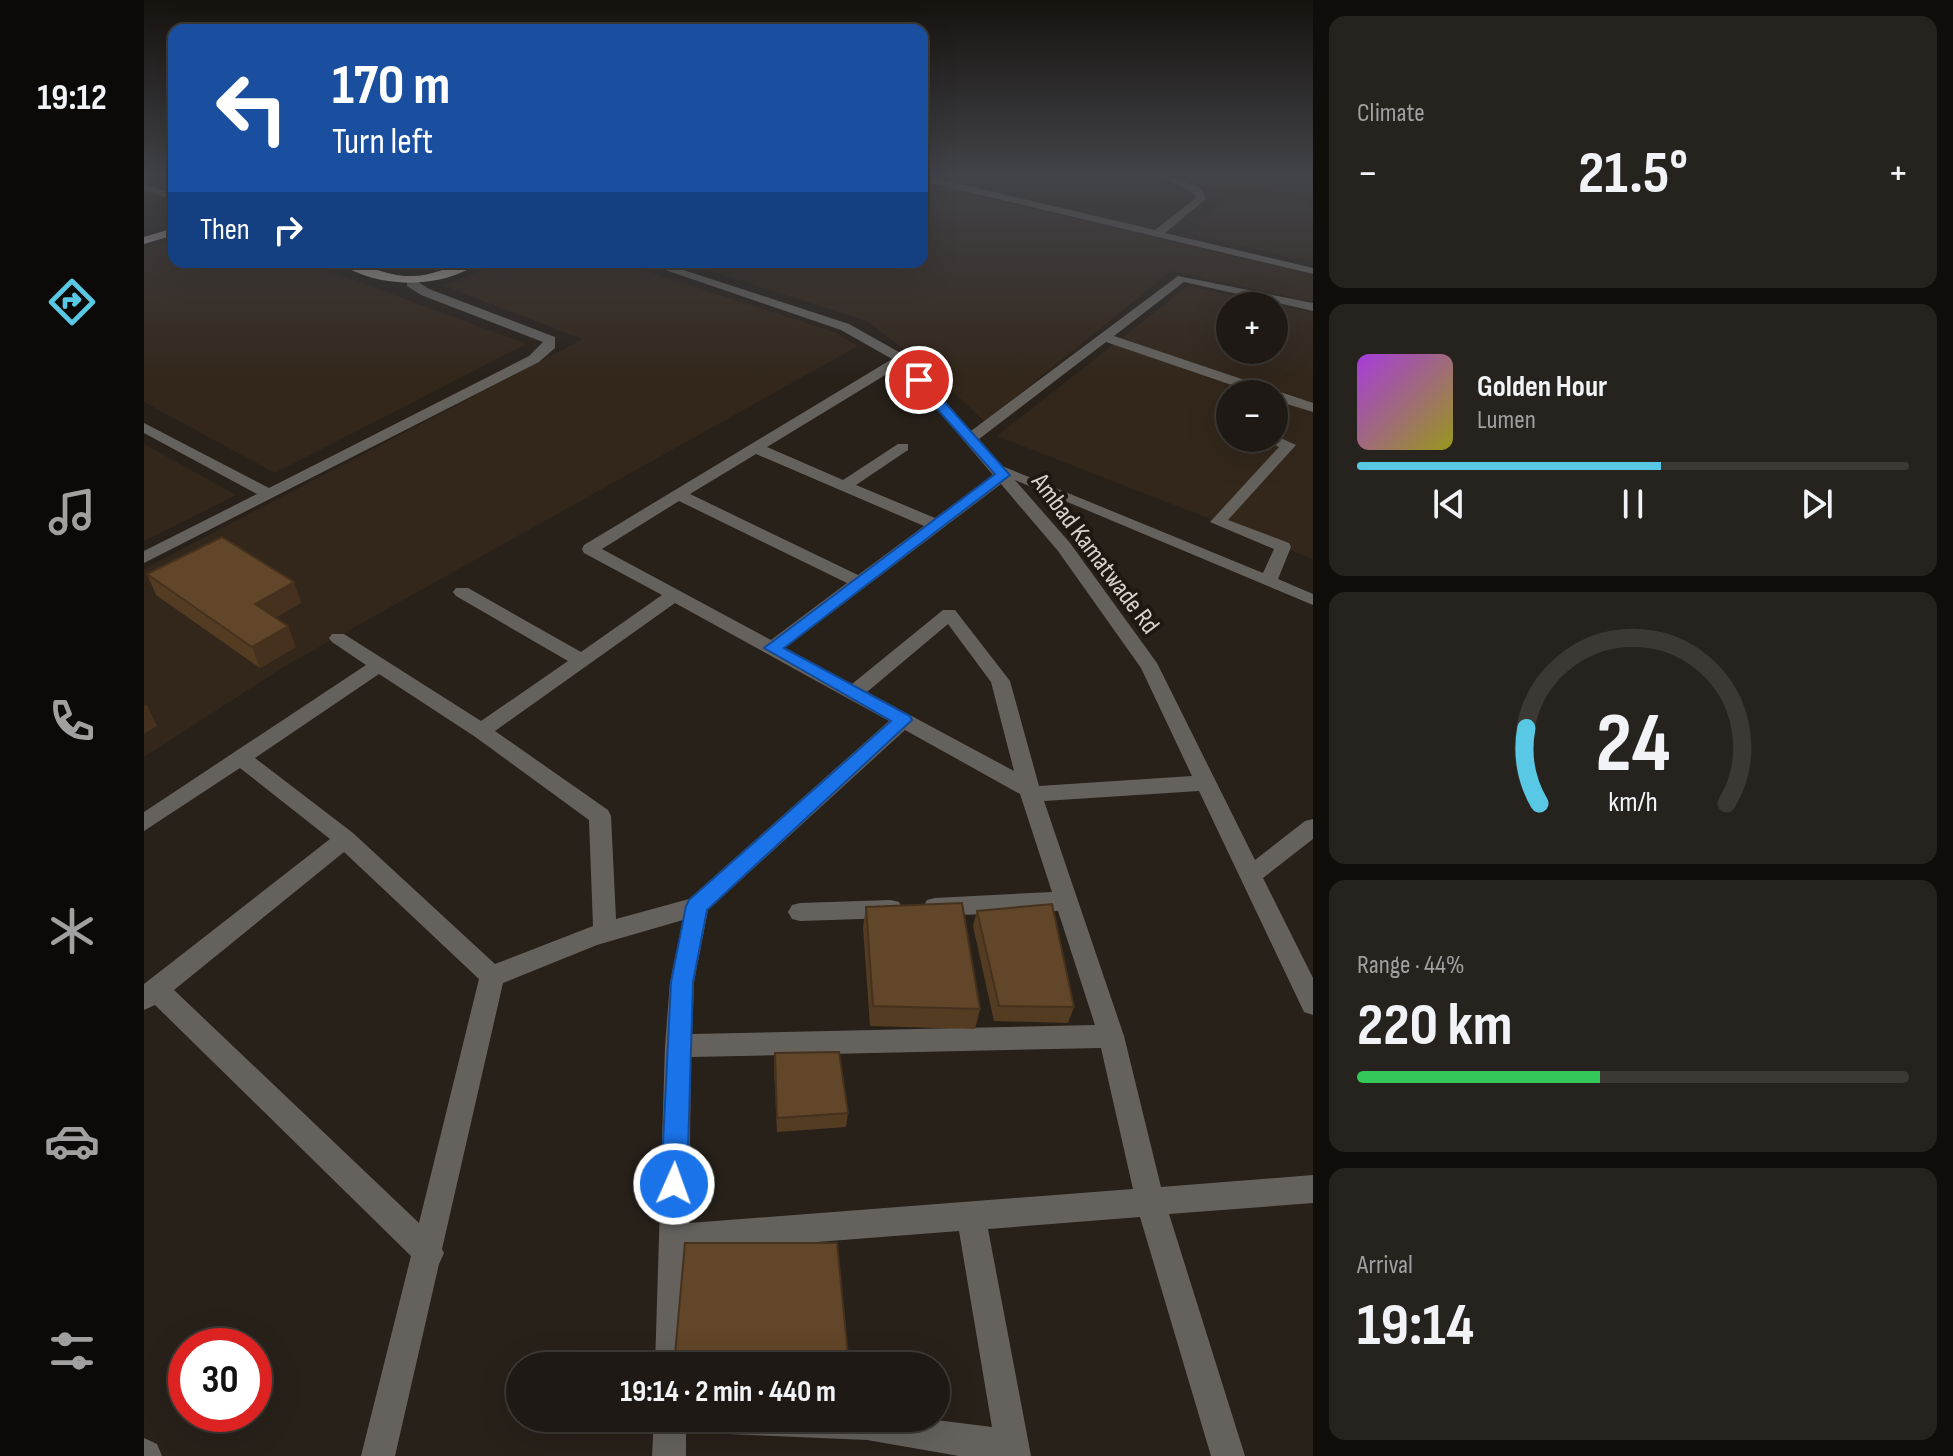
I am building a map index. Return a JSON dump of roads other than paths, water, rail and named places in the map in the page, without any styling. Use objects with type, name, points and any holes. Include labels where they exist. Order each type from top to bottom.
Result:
[{"type":"main road","points":[[360,268],[388,279],[411,283],[434,279],[460,268]]},
{"type":"street","points":[[1195,243],[1313,271]]},
{"type":"street","name":"Ambad Kamatwade Rd","points":[[666,268],[845,327],[901,359],[1064,547],[1150,667],[1313,1004]]},
{"type":"street","points":[[970,439],[1182,278],[1313,307]]},
{"type":"street","points":[[144,558],[534,359],[548,348],[550,340],[425,292],[411,283]]},
{"type":"street","points":[[1104,337],[1228,380]]},
{"type":"street","points":[[901,359],[590,549],[1030,792],[1206,783]]},
{"type":"street","points":[[1288,400],[1313,408]]},
{"type":"street","points":[[144,427],[268,494]]},
{"type":"street","points":[[844,486],[903,447]]},
{"type":"street","points":[[755,448],[936,525]]},
{"type":"street","points":[[1268,581],[1283,547],[1218,522],[1283,452]]},
{"type":"street","points":[[772,648],[936,525],[998,470],[1313,600]]},
{"type":"street","points":[[679,495],[860,583]]},
{"type":"street","points":[[462,592],[581,660]]},
{"type":"street","points":[[481,731],[674,595]]},
{"type":"street","points":[[854,693],[949,614],[1000,681],[1030,792],[1111,1036],[1150,1201],[1228,1456]]},
{"type":"street","points":[[338,638],[481,731],[600,816],[605,933]]},
{"type":"street","points":[[144,823],[379,665]]},
{"type":"street","points":[[492,976],[605,933],[697,906],[903,720]]},
{"type":"street","points":[[240,757],[345,839],[492,976]]},
{"type":"street","points":[[1251,875],[1313,827]]},
{"type":"street","points":[[345,839],[150,994],[429,1253]]},
{"type":"street","points":[[800,912],[1066,901]]},
{"type":"street","points":[[671,1352],[678,1046],[682,982],[697,906]]},
{"type":"street","points":[[378,1456],[429,1253],[492,976]]},
{"type":"street","points":[[678,1046],[1111,1036]]},
{"type":"street","points":[[672,1239],[1313,1189]]},
{"type":"street","points":[[908,1432],[1013,1451],[971,1215]]},
{"type":"street","points":[[669,1456],[670,1432]]}]
